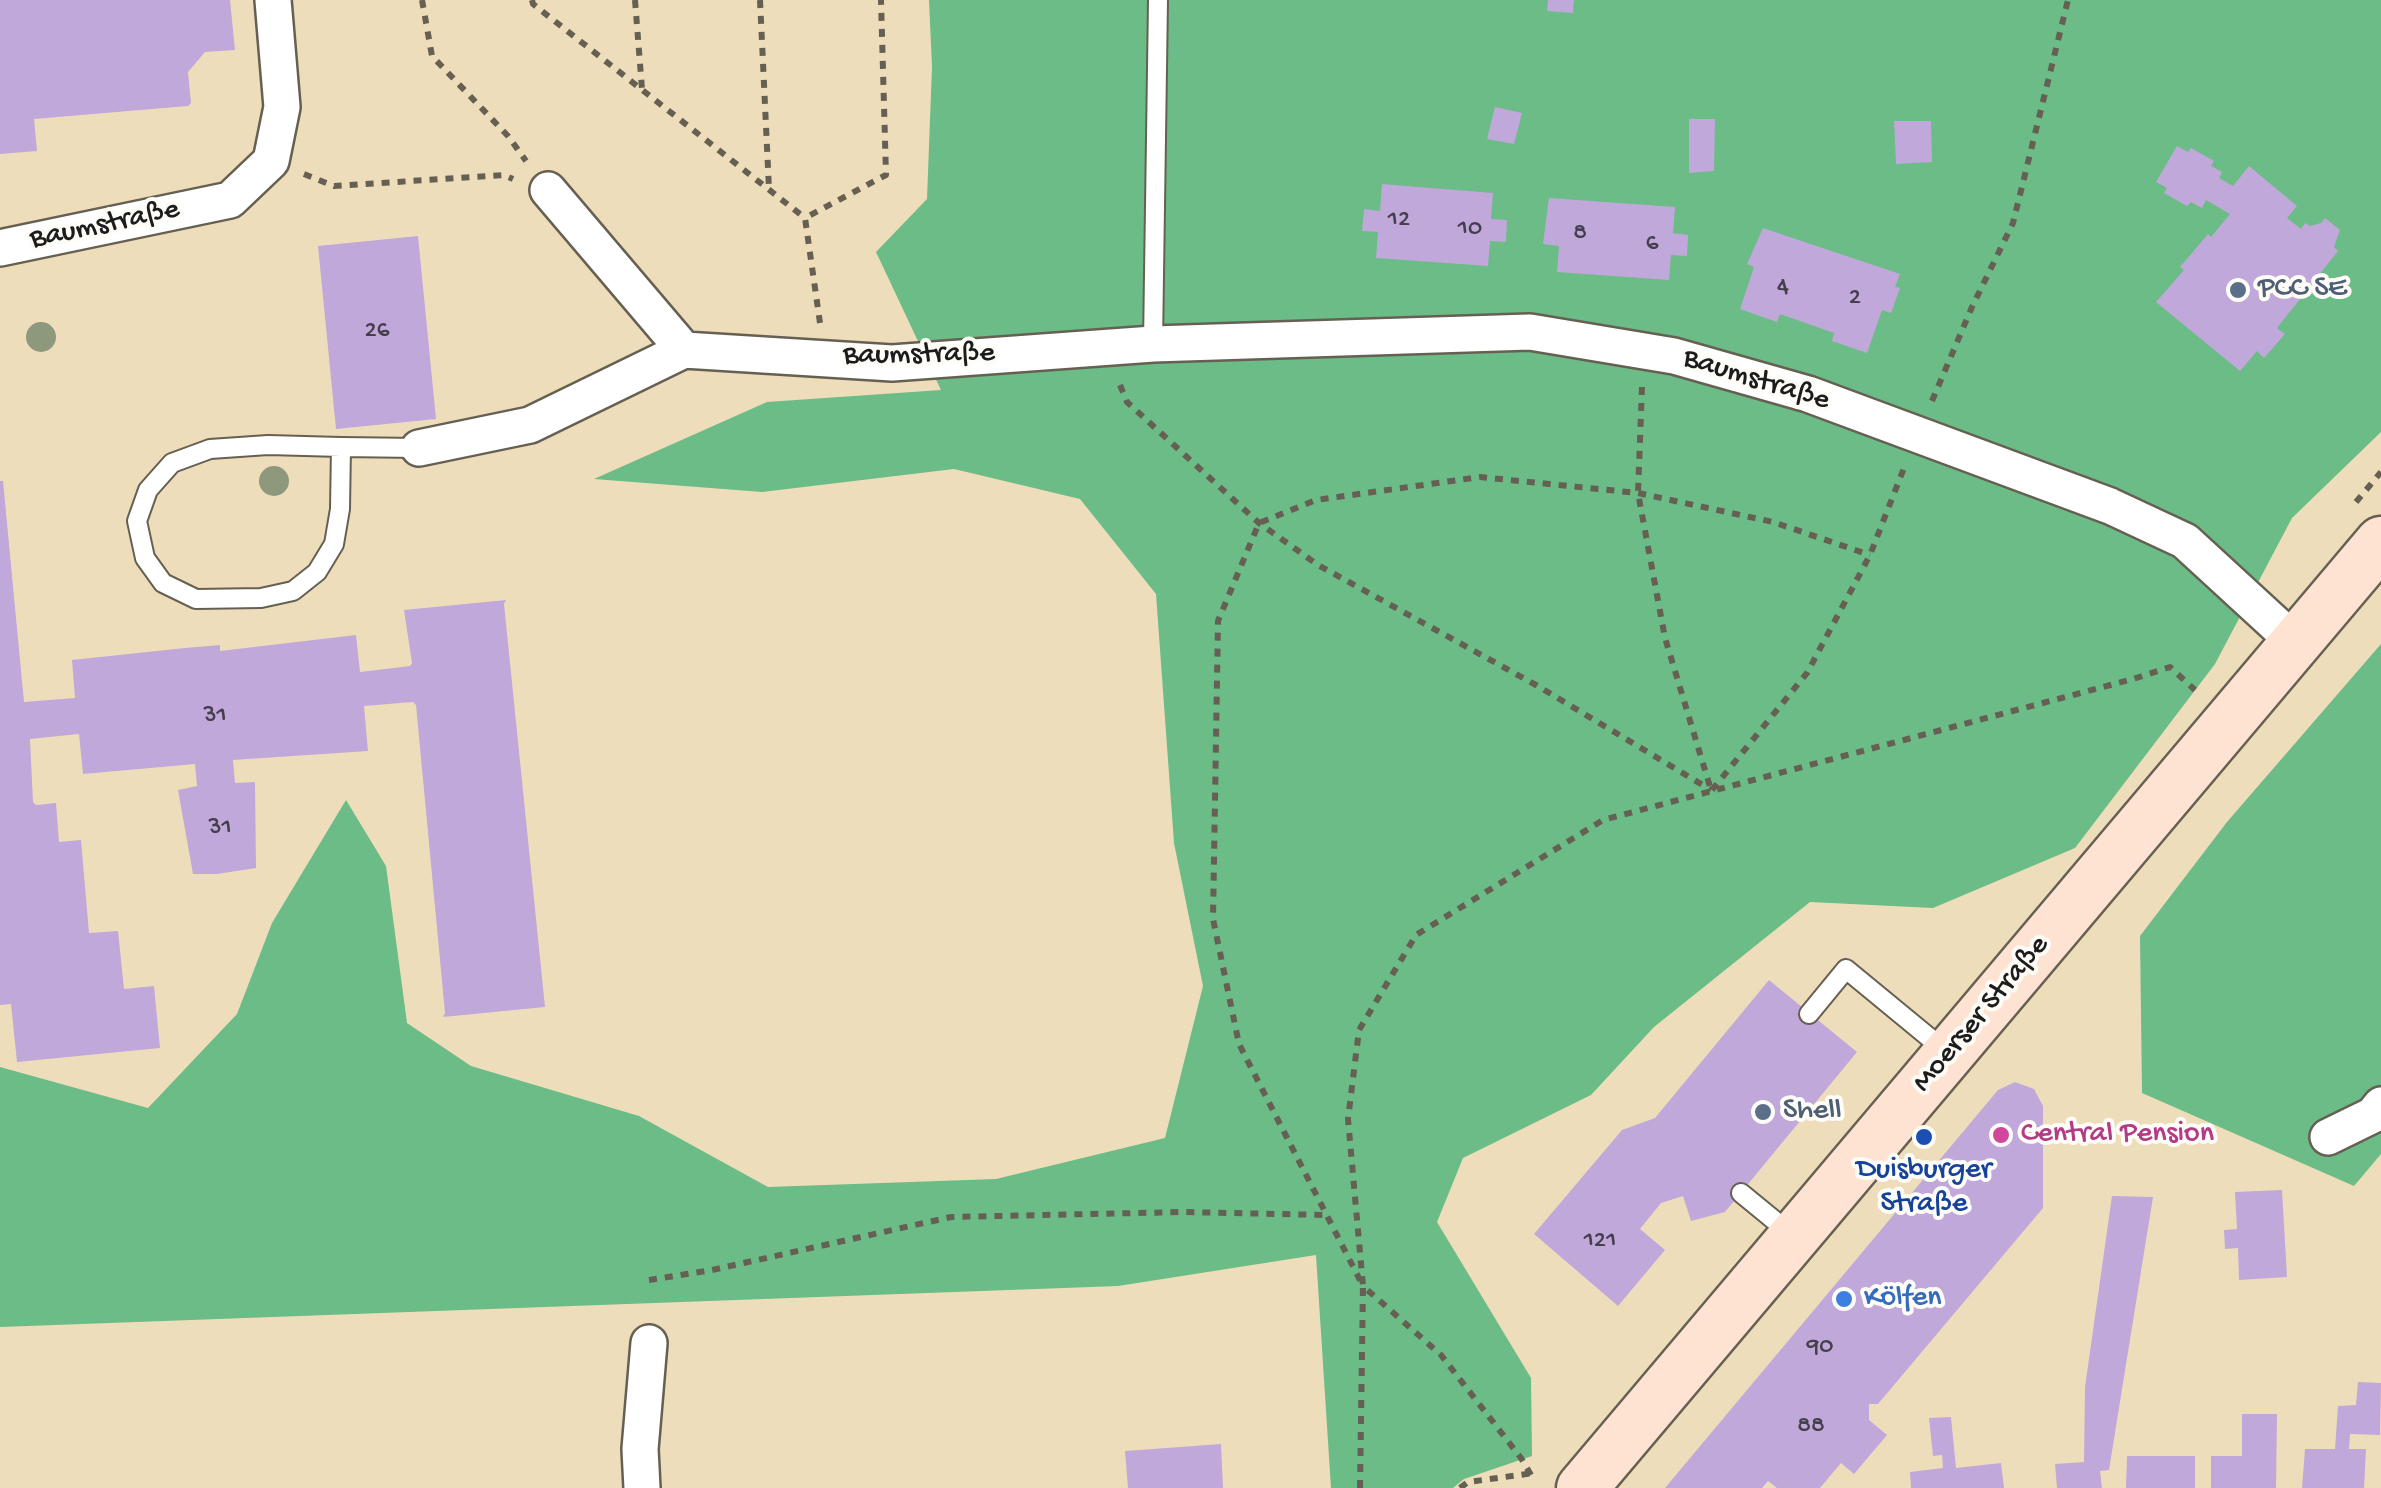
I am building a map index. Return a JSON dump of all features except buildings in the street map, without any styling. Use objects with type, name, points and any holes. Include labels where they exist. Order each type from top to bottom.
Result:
[{"type":"main road","name":"Moerser Straße","points":[[1562,1477],[1796,1238],[2381,542]]},
{"type":"street","points":[[272,160],[282,107],[273,0]]},
{"type":"street","name":"Baumstraße","points":[[0,248],[230,200],[272,160]]},
{"type":"street","points":[[548,190],[684,350]]},
{"type":"street","name":"Baumstraße","points":[[418,448],[530,425],[684,350],[892,362],[1153,344],[1530,332],[1674,356],[1808,394],[2110,506],[2185,540],[2296,644]]},
{"type":"street","points":[[2328,1137],[2373,1115],[2381,1105]]},
{"type":"street","points":[[642,1488],[640,1449],[649,1343]]},
{"type":"lane","points":[[1153,344],[1158,0]]},
{"type":"lane","points":[[341,446],[340,509],[334,544],[317,572],[293,591],[261,598],[196,600],[163,583],[145,558],[136,521],[148,490],[172,463],[210,449],[268,445],[341,446],[418,448]]},
{"type":"lane","points":[[1810,1014],[1846,969],[1949,1054]]},
{"type":"lane","points":[[1741,1193],[1796,1238]]},
{"type":"path","points":[[422,0],[432,56],[508,136],[548,190]]},
{"type":"path","points":[[532,0],[532,4],[805,218],[825,358]]},
{"type":"path","points":[[636,0],[642,90]]},
{"type":"path","points":[[760,0],[768,189]]},
{"type":"path","points":[[805,218],[886,175],[881,0]]},
{"type":"path","points":[[272,160],[334,186],[504,175],[548,190]]},
{"type":"path","points":[[1104,348],[1126,402],[1259,523],[1318,564],[1536,685],[1712,791]]},
{"type":"path","points":[[1643,351],[1638,493],[1665,638],[1712,791]]},
{"type":"path","points":[[1531,1476],[1441,1355],[1363,1286],[1239,1044],[1213,919],[1218,621],[1259,523],[1316,500],[1480,477],[1638,493],[1774,522],[1870,556]]},
{"type":"path","points":[[1360,1488],[1363,1286],[1348,1119],[1359,1030],[1416,936],[1604,820],[2170,666],[2195,690]]},
{"type":"path","points":[[649,1280],[712,1270],[951,1217],[1184,1212],[1327,1214]]},
{"type":"path","points":[[1460,1488],[1468,1482],[1562,1477]]},
{"type":"green space","points":[[929,0],[2381,0],[2381,432],[2292,518],[2215,664],[2075,848],[1933,908],[1810,902],[1654,1027],[1591,1095],[1463,1158],[1437,1222],[1531,1378],[1532,1456],[1464,1479],[1453,1488],[1331,1488],[1316,1255],[1118,1286],[0,1327],[0,1067],[148,1108],[237,1014],[272,923],[346,800],[386,866],[407,1023],[471,1066],[639,1116],[768,1187],[996,1179],[1165,1138],[1203,986],[1174,843],[1156,594],[1080,499],[954,469],[762,492],[594,479],[767,402],[941,390],[876,252],[927,199],[932,67]]},
{"type":"green space","points":[[2381,644],[2381,1154],[2354,1186],[2142,1093],[2140,936],[2227,822]]},
{"type":"place","name":"PCC SE","points":[[2238,290]]},
{"type":"place","name":"Shell","points":[[1763,1112]]},
{"type":"place","name":"Central Pension","points":[[2001,1135]]},
{"type":"place","name":"Duisburger Straße","points":[[1924,1137]]},
{"type":"place","name":"Kölfen","points":[[1844,1299]]}]
